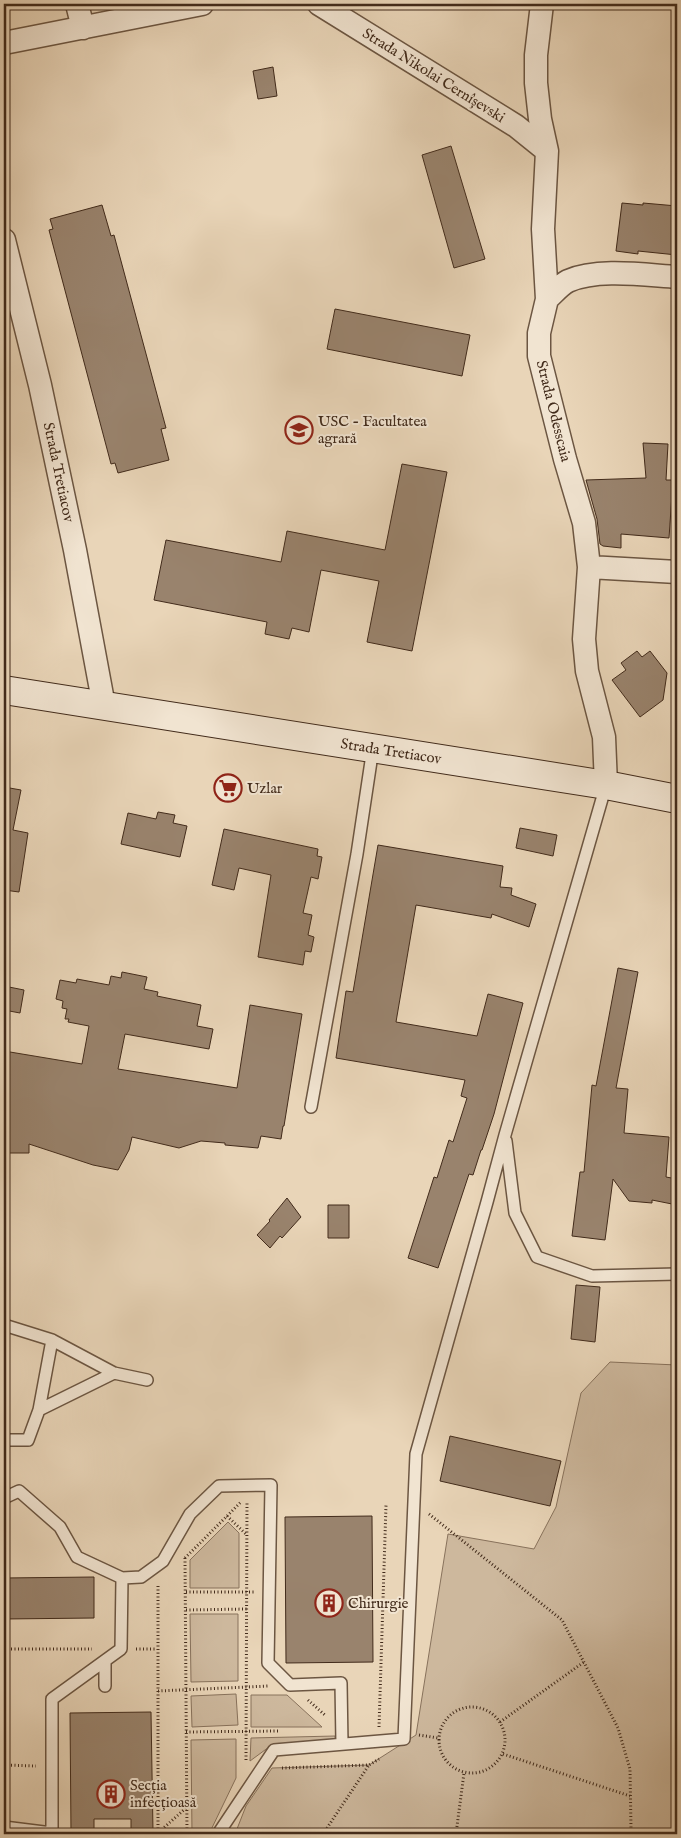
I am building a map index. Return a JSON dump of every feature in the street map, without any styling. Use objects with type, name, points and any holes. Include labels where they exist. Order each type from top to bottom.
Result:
[{"type":"street","points":[[77,4],[83,28]]},
{"type":"street","points":[[4,43],[202,4]]},
{"type":"street","name":"Strada Nikolai Cernîșevski","points":[[319,4],[516,126],[547,151]]},
{"type":"street","name":"Strada Odesscaia","points":[[542,4],[536,55],[536,83],[540,119],[547,151],[543,229],[547,299],[539,333],[539,356],[565,460],[584,523],[589,567],[584,639],[587,671],[604,737],[606,785]]},
{"type":"street","name":"Strada Tretiacov","points":[[4,240],[40,385],[75,550],[104,706]]},
{"type":"street","points":[[547,299],[566,282],[589,275],[677,277]]},
{"type":"street","points":[[589,567],[677,572]]},
{"type":"street","name":"Strada Tretiacov","points":[[4,690],[606,785],[677,799]]},
{"type":"lane","points":[[311,1107],[357,854],[373,748]]},
{"type":"lane","points":[[218,1834],[274,1750],[404,1739],[416,1454],[505,1135],[606,785]]},
{"type":"lane","points":[[505,1135],[515,1213],[537,1256],[592,1276],[677,1274]]},
{"type":"lane","points":[[4,1325],[52,1340],[114,1373],[146,1380]]},
{"type":"lane","points":[[4,1440],[28,1440],[39,1410],[52,1340]]},
{"type":"lane","points":[[39,1410],[114,1373]]},
{"type":"lane","points":[[4,1498],[19,1491],[60,1527],[77,1557],[122,1578],[141,1577],[163,1561],[190,1514],[218,1486],[271,1485],[268,1663],[290,1685],[341,1683],[342,1744]]},
{"type":"lane","points":[[4,1827],[52,1834],[52,1699],[121,1649],[122,1578]]},
{"type":"lane","points":[[104,1661],[104,1686]]},
{"type":"path","points":[[180,1564],[247,1496],[246,1792]]},
{"type":"path","points":[[422,1508],[562,1620],[618,1728],[630,1769],[631,1829],[628,1834]]},
{"type":"path","points":[[227,1516],[247,1535]]},
{"type":"path","points":[[185,1558],[187,1834]]},
{"type":"path","points":[[158,1833],[157,1587],[163,1581]]},
{"type":"path","points":[[186,1592],[270,1592]]},
{"type":"path","points":[[186,1610],[270,1608]]},
{"type":"path","points":[[4,1649],[121,1649]]},
{"type":"path","points":[[500,1722],[584,1662]]},
{"type":"path","points":[[158,1691],[290,1685],[342,1730]]},
{"type":"path","points":[[474,1706],[494,1714],[505,1732],[506,1742],[503,1754],[487,1770],[464,1773],[453,1768],[445,1760],[439,1749],[438,1738],[446,1718],[454,1711],[474,1706]]},
{"type":"path","points":[[416,1735],[438,1738]]},
{"type":"path","points":[[503,1754],[630,1796]]},
{"type":"path","points":[[323,1834],[369,1765],[385,1755]]},
{"type":"path","points":[[4,1765],[52,1766]]},
{"type":"path","points":[[272,1768],[369,1765]]},
{"type":"path","points":[[456,1834],[464,1773]]},
{"type":"path","points":[[158,1833],[187,1808]]},
{"type":"shaded area","points":[[610,1362],[677,1365],[677,1834],[235,1834],[246,1806],[272,1768],[369,1765],[416,1735],[448,1534],[534,1549],[556,1507],[581,1393]]},
{"type":"shaded area","points":[[228,1522],[239,1533],[239,1588],[190,1588],[190,1560]]},
{"type":"shaded area","points":[[190,1614],[238,1614],[238,1681],[191,1682]]},
{"type":"shaded area","points":[[236,1694],[238,1725],[192,1727],[191,1696]]},
{"type":"shaded area","points":[[251,1695],[287,1695],[322,1727],[251,1727]]},
{"type":"shaded area","points":[[335,1736],[335,1740],[287,1743],[269,1747],[250,1761],[251,1738]]},
{"type":"shaded area","points":[[236,1739],[236,1778],[209,1834],[192,1834],[191,1740]]},
{"type":"building","points":[[273,67],[277,96],[258,99],[253,71]]},
{"type":"building","points":[[451,146],[485,259],[454,268],[422,155]]},
{"type":"building","points":[[622,203],[677,206],[677,255],[638,251],[638,254],[616,251]]},
{"type":"building","points":[[102,205],[111,236],[114,235],[166,428],[161,429],[169,460],[118,473],[115,463],[111,464],[49,230],[53,229],[50,219]]},
{"type":"building","points":[[335,309],[470,335],[462,376],[327,349]]},
{"type":"building","points":[[643,443],[668,444],[666,480],[673,480],[669,538],[621,534],[621,548],[603,546],[600,544],[597,519],[586,480],[646,478]]},
{"type":"building","points":[[402,464],[447,472],[412,651],[367,642],[379,581],[321,570],[309,632],[292,628],[289,639],[265,634],[267,622],[154,600],[166,540],[281,562],[287,531],[385,550]]},
{"type":"building","points":[[637,651],[642,657],[650,651],[667,673],[663,700],[640,717],[612,680],[626,670],[621,663]]},
{"type":"building","points":[[4,787],[21,790],[13,830],[28,833],[19,892],[4,890]]},
{"type":"building","points":[[158,812],[175,815],[173,823],[187,826],[180,857],[121,844],[128,813],[156,819]]},
{"type":"building","points":[[520,828],[557,835],[553,856],[516,848]]},
{"type":"building","points":[[224,829],[318,849],[317,856],[322,857],[318,879],[311,877],[303,913],[312,915],[308,935],[314,937],[311,952],[305,951],[303,965],[258,957],[271,875],[239,868],[234,890],[212,885]]},
{"type":"building","points":[[378,845],[503,866],[500,887],[512,888],[511,895],[536,904],[529,927],[492,914],[491,918],[416,905],[396,1022],[477,1036],[488,994],[523,1003],[494,1114],[473,1175],[469,1174],[438,1268],[408,1258],[434,1177],[437,1178],[449,1140],[453,1142],[467,1098],[461,1096],[465,1080],[336,1058],[346,991],[353,992]]},
{"type":"building","points":[[618,968],[638,972],[616,1088],[628,1089],[624,1133],[669,1137],[666,1177],[677,1179],[677,1205],[652,1200],[652,1203],[629,1201],[613,1179],[605,1240],[572,1236],[580,1172],[584,1172],[592,1085],[596,1086]]},
{"type":"building","points":[[122,972],[147,977],[144,989],[158,992],[157,996],[201,1005],[197,1026],[213,1029],[209,1049],[125,1034],[118,1069],[237,1088],[250,1005],[302,1014],[281,1139],[261,1136],[258,1148],[201,1141],[179,1148],[132,1137],[129,1150],[118,1170],[93,1165],[29,1144],[29,1153],[4,1153],[4,1051],[82,1064],[89,1026],[68,1022],[69,1019],[65,1019],[67,1009],[62,1008],[63,1001],[56,999],[60,980],[76,983],[77,979],[109,985],[111,976],[121,978]]},
{"type":"building","points":[[4,986],[24,990],[20,1013],[4,1010]]},
{"type":"building","points":[[287,1198],[301,1217],[270,1248],[257,1235]]},
{"type":"building","points":[[328,1205],[349,1205],[349,1238],[328,1238]]},
{"type":"building","points":[[576,1285],[600,1287],[595,1342],[571,1339]]},
{"type":"building","points":[[450,1436],[561,1461],[550,1506],[440,1481]]},
{"type":"building","name":"Chirurgie","points":[[372,1516],[373,1662],[286,1663],[285,1517]]},
{"type":"building","points":[[94,1577],[94,1618],[4,1619],[4,1578]]},
{"type":"building","name":"Secția infecțioasă","points":[[151,1712],[153,1832],[131,1833],[131,1819],[94,1819],[94,1832],[71,1833],[70,1713]]},
{"type":"place","name":"USC - Facultatea agrară","points":[[299,430]]},
{"type":"place","name":"Uzlar","points":[[228,788]]},
{"type":"place","name":"Chirurgie","points":[[329,1603]]},
{"type":"place","name":"Secția infecțioasă","points":[[111,1794]]}]
